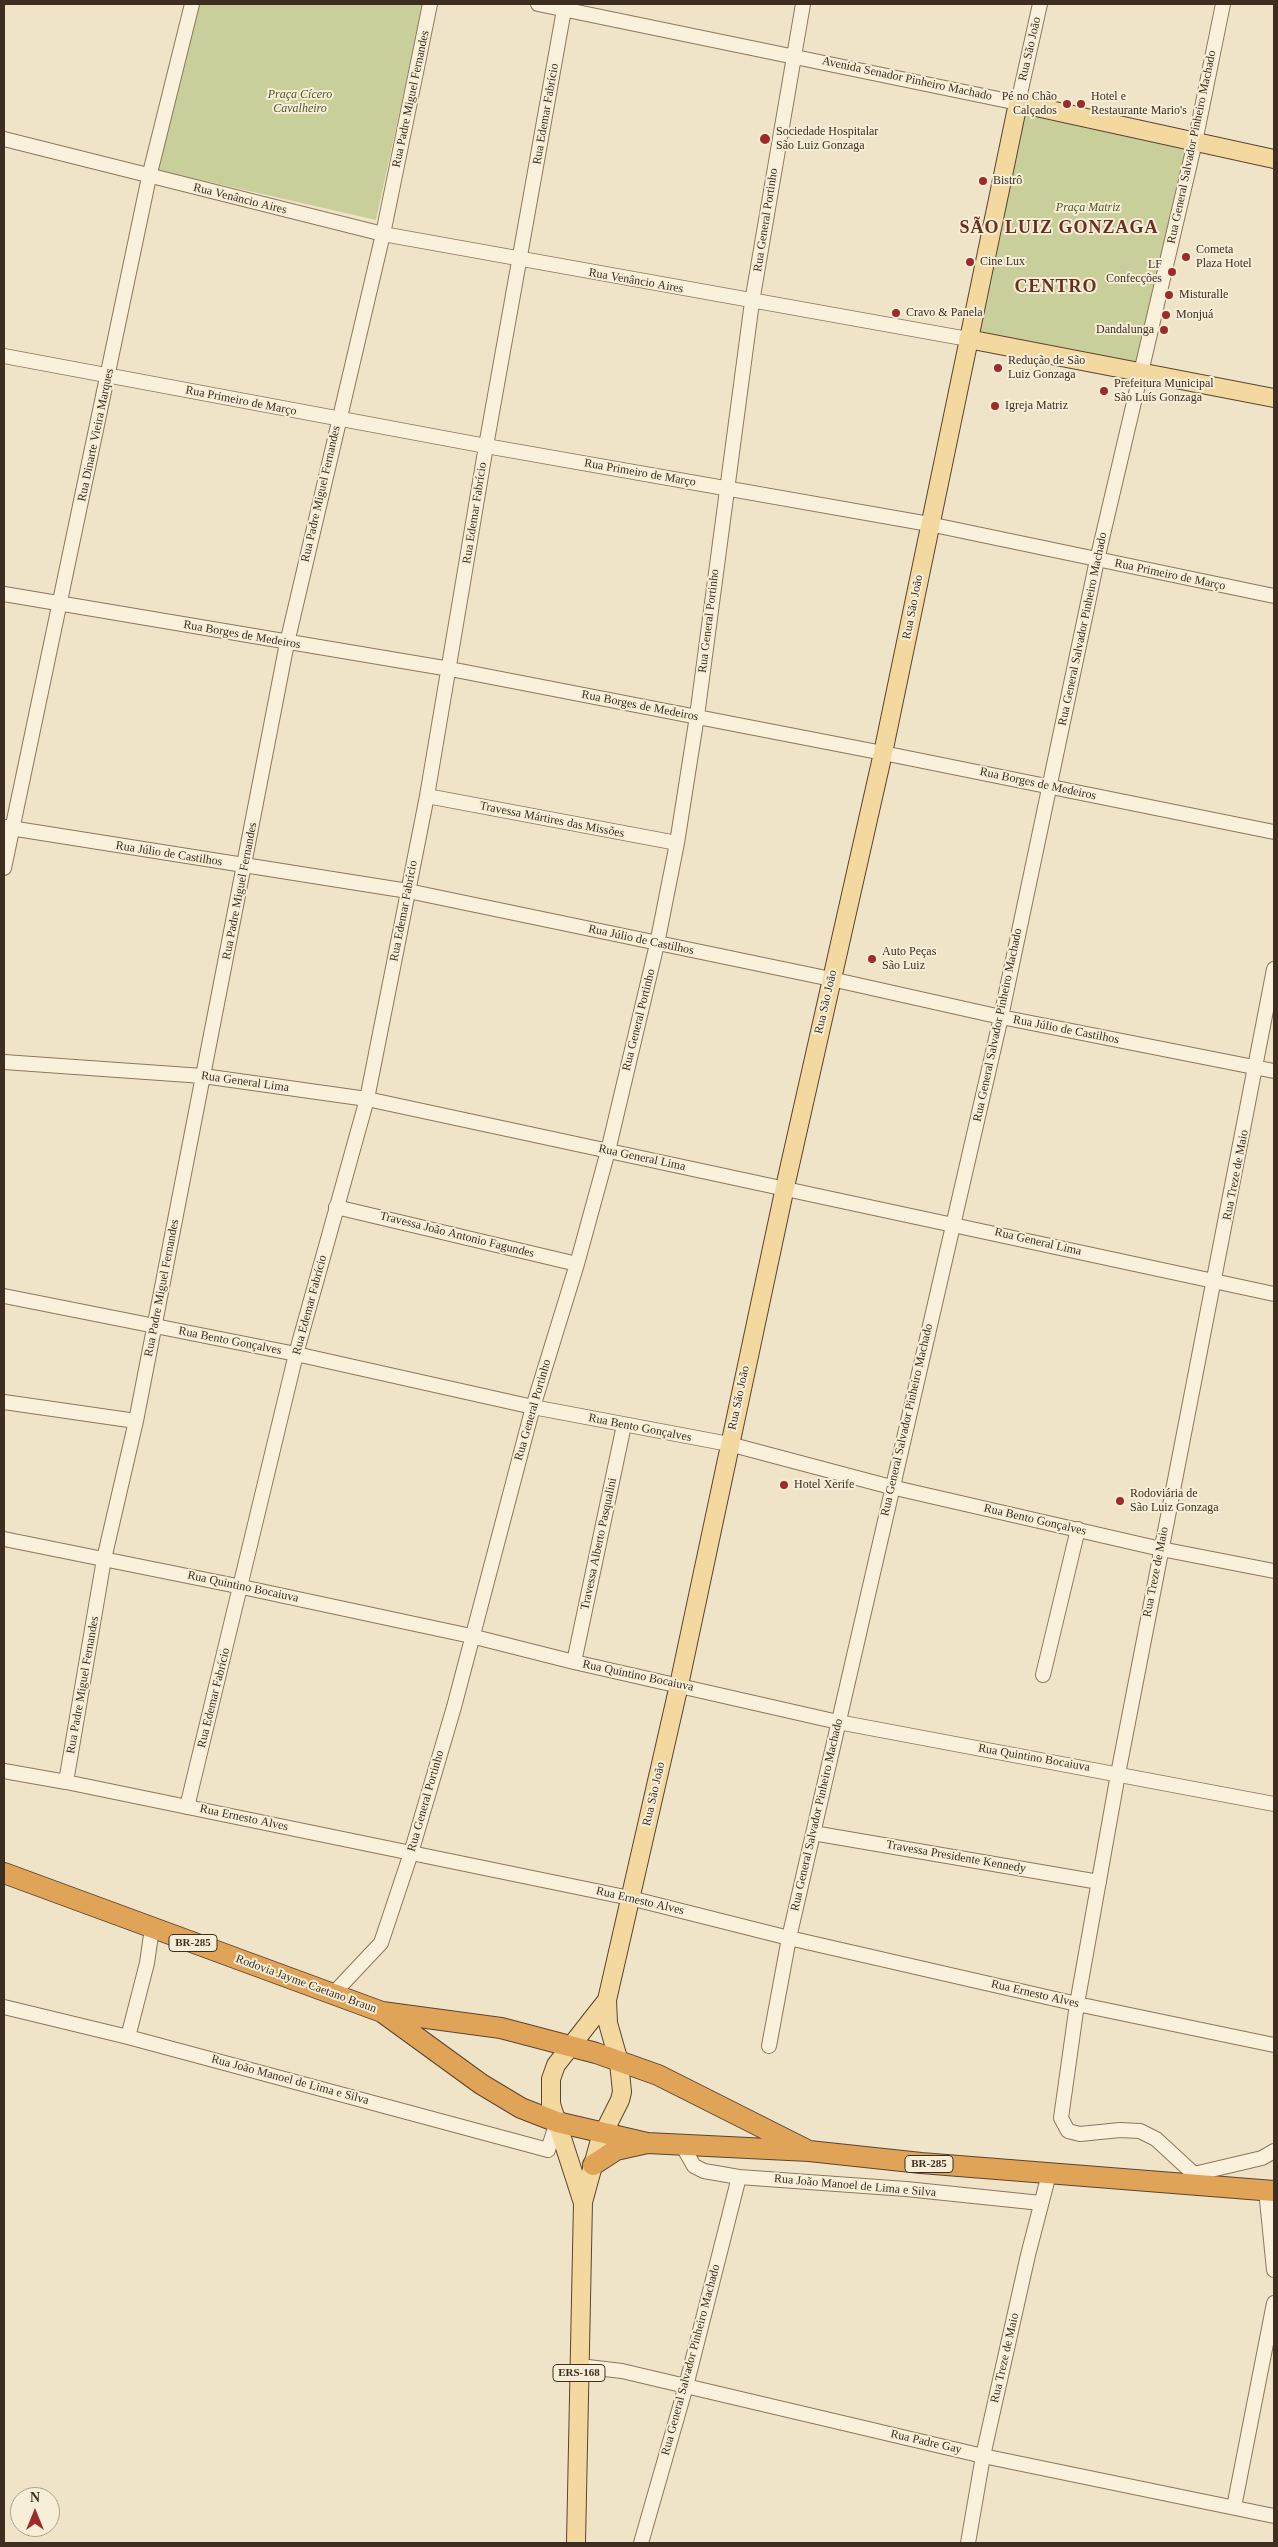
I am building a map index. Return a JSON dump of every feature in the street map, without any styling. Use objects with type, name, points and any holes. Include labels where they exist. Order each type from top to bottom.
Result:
[{"type":"highway","name":"Rodovia Jayme Caetano Braun","points":[[4,1873],[382,2012],[501,2028],[572,2045],[619,2062]]},
{"type":"highway","name":"Rodovia Jayme Caetano Braun","points":[[382,2012],[481,2084],[521,2108],[557,2122]]},
{"type":"highway","name":"BR-285","points":[[619,2062],[658,2075],[809,2151]]},
{"type":"highway","name":"BR-285","points":[[557,2122],[648,2143],[809,2151],[1049,2174],[1194,2179],[1270,2191]]},
{"type":"highway","points":[[593,2165],[616,2150],[648,2143]]},
{"type":"main road","name":"Avenida Senador Pinheiro Machado","points":[[1018,103],[1274,159]]},
{"type":"main road","name":"Rua São João","points":[[619,2062],[609,2030],[607,2000],[679,1685],[785,1187],[883,753],[929,524],[1018,103]]},
{"type":"main road","name":"Rua Venâncio Aires","points":[[968,339],[1274,398]]},
{"type":"main road","name":"Rua São João","points":[[572,2045],[607,2000]]},
{"type":"main road","points":[[557,2122],[550,2097],[550,2079],[556,2065],[572,2045]]},
{"type":"main road","points":[[604,2133],[620,2100],[622,2083],[619,2062]]},
{"type":"main road","name":"ERS-168","points":[[557,2122],[583,2202]]},
{"type":"main road","name":"ERS-168","points":[[576,2543],[583,2202],[604,2133]]},
{"type":"street","name":"Rua Dinarte Vieira Marques","points":[[4,868],[8,827],[60,604],[150,177],[192,4]]},
{"type":"street","name":"Rua Padre Miguel Fernandes","points":[[66,1782],[104,1559],[136,1421],[155,1326],[287,643],[338,419],[383,234],[430,4]]},
{"type":"street","name":"Avenida Senador Pinheiro Machado","points":[[538,4],[565,6],[1018,103]]},
{"type":"street","name":"Rua General Portinho","points":[[333,1994],[381,1943],[411,1853],[454,1707],[533,1407],[577,1264],[608,1151],[657,944],[677,843],[697,716],[752,302],[792,55],[803,4]]},
{"type":"street","name":"Rua São João","points":[[1018,103],[1040,4]]},
{"type":"street","name":"Rua General Salvador Pinheiro Machado","points":[[769,2046],[813,1833],[891,1486],[1001,1017],[1048,786],[1098,560],[1195,142],[1223,4]]},
{"type":"street","name":"Rua Edemar Fabrício","points":[[187,1807],[242,1587],[296,1354],[367,1099],[427,796],[450,669],[486,446],[565,6]]},
{"type":"street","name":"Rua Venâncio Aires","points":[[4,139],[383,234],[752,302],[968,339]]},
{"type":"street","name":"Rua Primeiro de Março","points":[[4,356],[486,446],[929,524],[1274,596]]},
{"type":"street","name":"Rua Borges de Medeiros","points":[[4,594],[450,669],[697,716],[1274,832]]},
{"type":"street","name":"Travessa Mártires das Missões","points":[[427,796],[677,843]]},
{"type":"street","name":"Rua Júlio de Castilhos","points":[[8,827],[408,891],[831,979],[1001,1017],[1274,1071]]},
{"type":"street","name":"Rua Treze de Maio","points":[[1194,2179],[1156,2139],[1140,2131],[1120,2130],[1080,2134],[1068,2131],[1061,2118],[1077,2004],[1118,1774],[1257,1068],[1274,969]]},
{"type":"street","name":"Rua General Lima","points":[[4,1062],[203,1076],[367,1099],[953,1223],[1274,1294]]},
{"type":"street","name":"Travessa João Antonio Fagundes","points":[[336,1206],[577,1264]]},
{"type":"street","name":"Rua Bento Gonçalves","points":[[4,1296],[296,1354],[533,1407],[729,1444],[891,1486],[1078,1530],[1274,1571]]},
{"type":"street","points":[[4,1402],[136,1421]]},
{"type":"street","name":"Travessa Alberto Pasqualini","points":[[574,1662],[624,1425]]},
{"type":"street","points":[[1043,1675],[1078,1530]]},
{"type":"street","name":"Rua Quintino Bocaiuva","points":[[4,1539],[472,1636],[574,1662],[838,1722],[1274,1804]]},
{"type":"street","name":"Rua Ernesto Alves","points":[[4,1772],[66,1782],[630,1898],[790,1938],[1077,2004],[1274,2045]]},
{"type":"street","name":"Travessa Presidente Kennedy","points":[[813,1833],[1098,1882]]},
{"type":"street","points":[[128,2037],[147,1963],[152,1928]]},
{"type":"street","name":"Rua João Manoel de Lima e Silva","points":[[4,2006],[128,2037],[548,2150],[557,2122]]},
{"type":"street","name":"Rua João Manoel de Lima e Silva","points":[[682,2145],[694,2166],[704,2171],[739,2177],[906,2189],[1041,2203]]},
{"type":"street","points":[[1194,2179],[1262,2158],[1274,2152]]},
{"type":"street","name":"Rua Treze de Maio","points":[[968,2543],[984,2456],[1049,2174]]},
{"type":"street","name":"Rua General Salvador Pinheiro Machado","points":[[641,2543],[686,2386],[739,2177]]},
{"type":"street","points":[[1270,2191],[1274,2270]]},
{"type":"street","points":[[1234,2507],[1274,2303]]},
{"type":"street","name":"Rua Padre Gay","points":[[579,2366],[622,2371],[984,2456],[1274,2516]]},
{"type":"green space","name":"Praça Cícero Cavalheiro","points":[[198,4],[423,4],[376,220],[157,170]]},
{"type":"green space","name":"Praça Matriz","points":[[1021,107],[1189,143],[1137,369],[976,336]]},
{"type":"place","name":"Pé no Chão Calçados","points":[[1067,104]]},
{"type":"place","name":"Hotel e Restaurante Mario's","points":[[1081,104]]},
{"type":"place","name":"Sociedade Hospitalar São Luiz Gonzaga","points":[[765,139]]},
{"type":"place","name":"Bistrô","points":[[983,181]]},
{"type":"place","name":"Cometa Plaza Hotel","points":[[1186,257]]},
{"type":"place","name":"Cine Lux","points":[[970,262]]},
{"type":"place","name":"LF Confecções","points":[[1172,272]]},
{"type":"place","name":"Misturalle","points":[[1169,295]]},
{"type":"place","name":"Cravo & Panela","points":[[896,313]]},
{"type":"place","name":"Monjuá","points":[[1166,315]]},
{"type":"place","name":"Dandalunga","points":[[1164,330]]},
{"type":"place","name":"Redução de São Luiz Gonzaga","points":[[998,368]]},
{"type":"place","name":"Prefeitura Municipal São Luís Gonzaga","points":[[1104,391]]},
{"type":"place","name":"Igreja Matriz","points":[[995,406]]},
{"type":"place","name":"Auto Peças São Luiz","points":[[872,959]]},
{"type":"place","name":"Hotel Xerife","points":[[784,1485]]},
{"type":"place","name":"Rodoviária de São Luiz Gonzaga","points":[[1120,1501]]},
{"type":"district","name":"SÃO LUIZ GONZAGA","points":[[1059,228]]},
{"type":"district","name":"CENTRO","points":[[1056,287]]}]
